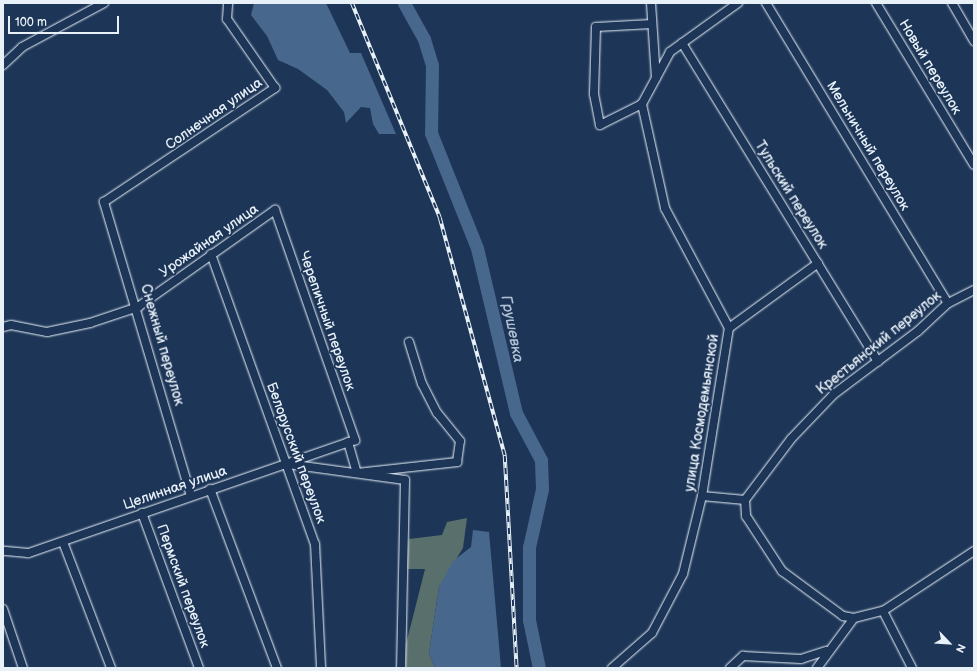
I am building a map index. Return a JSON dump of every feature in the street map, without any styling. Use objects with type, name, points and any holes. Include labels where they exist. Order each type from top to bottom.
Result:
[{"type":"street","points":[[3,65],[22,47],[104,3]]},
{"type":"street","name":"Солнечная улица","points":[[104,202],[275,88],[227,19],[228,3]]},
{"type":"street","points":[[650,3],[656,78]]},
{"type":"street","points":[[652,24],[596,27],[594,94],[600,125],[642,104],[670,52],[738,3]]},
{"type":"street","name":"Мельничный переулок","points":[[766,3],[948,303]]},
{"type":"street","name":"Новый переулок","points":[[876,3],[974,165]]},
{"type":"street","points":[[952,3],[974,41]]},
{"type":"street","name":"Тульский переулок","points":[[682,43],[878,361]]},
{"type":"street","name":"улица Космодемьянской","points":[[612,668],[652,633],[683,574],[702,496],[729,328],[665,208],[642,104]]},
{"type":"street","name":"Снежный переулок","points":[[104,202],[138,307],[191,496]]},
{"type":"street","name":"Урожайная улица","points":[[3,327],[11,325],[47,332],[90,323],[138,307],[275,210]]},
{"type":"street","name":"Черепичный переулок","points":[[275,210],[352,441],[357,473]]},
{"type":"street","name":"Белорусский переулок","points":[[211,254],[315,544],[321,668]]},
{"type":"street","points":[[729,328],[818,263]]},
{"type":"street","name":"Крестьянский переулок","points":[[744,500],[812,416],[834,394],[878,361],[948,303],[974,290]]},
{"type":"street","points":[[357,473],[457,462],[460,442],[437,413],[422,384],[409,342]]},
{"type":"street","name":"Целинная улица","points":[[3,551],[28,553],[63,542],[210,489],[352,441]]},
{"type":"street","points":[[286,463],[405,480],[401,668]]},
{"type":"street","points":[[210,489],[276,668]]},
{"type":"street","points":[[702,496],[744,500],[746,516],[782,571],[843,616],[854,618],[883,611],[974,551]]},
{"type":"street","name":"Пермский переулок","points":[[142,513],[199,668]]},
{"type":"street","points":[[63,542],[111,668]]},
{"type":"street","points":[[3,609],[23,668]]},
{"type":"street","points":[[883,611],[912,668]]},
{"type":"street","points":[[816,668],[826,651],[854,618]]},
{"type":"street","points":[[730,668],[743,656],[801,659],[826,651]]},
{"type":"green space","points":[[467,518],[463,548],[439,587],[429,653],[435,668],[406,668],[404,652],[425,569],[406,569],[409,539],[442,535],[447,522]]},
{"type":"water","points":[[254,3],[326,3],[350,53],[361,53],[396,134],[379,134],[373,124],[370,108],[361,107],[346,123],[344,112],[327,90],[298,69],[278,60],[267,36],[251,15]]},
{"type":"water","points":[[473,530],[489,532],[501,668],[435,668],[429,653],[439,587],[453,561],[471,547]]},
{"type":"waterway","name":"Грушевка","points":[[404,3],[424,39],[432,65],[431,133],[477,248],[516,413],[541,460],[542,489],[529,547],[529,620],[539,668]]},
{"type":"railway","points":[[352,3],[440,218],[505,456],[517,668]]}]
